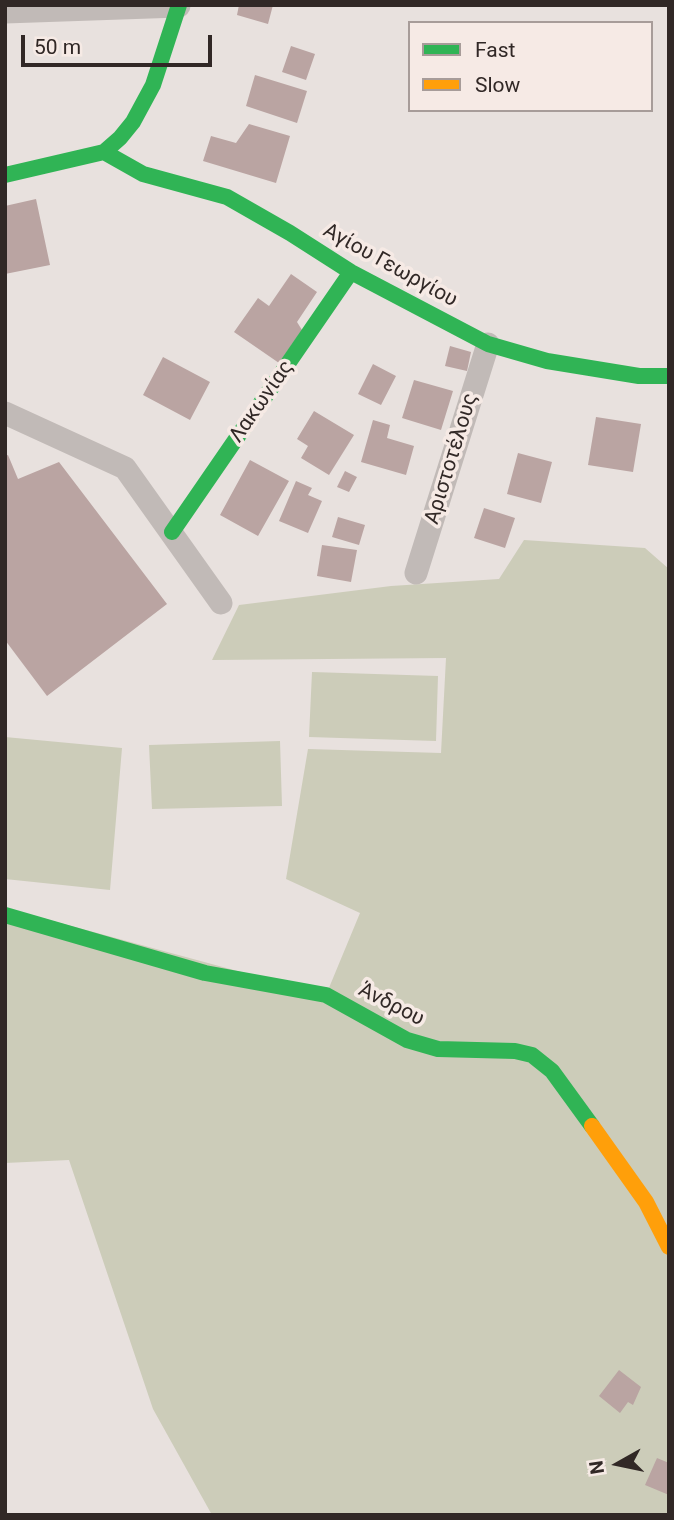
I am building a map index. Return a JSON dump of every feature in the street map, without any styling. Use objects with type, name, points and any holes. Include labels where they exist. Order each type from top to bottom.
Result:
[{"type":"street","points":[[5,12],[179,5],[144,106],[126,132],[104,152],[5,174]]},
{"type":"street","name":"Αγίου Γεωργίου","points":[[104,152],[142,174],[226,197],[351,272],[488,344],[547,361],[639,376],[669,376]]},
{"type":"street","name":"Λακωνίας","points":[[172,532],[351,272]]},
{"type":"street","name":"Αριστοτέλους","points":[[416,573],[488,344]]},
{"type":"street","points":[[5,413],[121,466],[172,532],[221,603]]},
{"type":"street","name":"Άνδρου","points":[[5,915],[205,974],[326,995],[407,1040],[438,1049],[514,1051],[531,1055],[552,1071],[646,1202],[669,1247]]},
{"type":"green space","points":[[524,540],[645,548],[669,569],[669,1515],[212,1515],[153,1409],[69,1160],[5,1163],[5,908],[326,995],[360,913],[286,879],[308,749],[441,753],[446,658],[212,660],[239,605],[391,586],[499,579]]},
{"type":"green space","points":[[312,672],[438,676],[436,741],[309,737]]},
{"type":"green space","points":[[5,737],[122,748],[110,890],[5,879]]},
{"type":"green space","points":[[280,741],[282,806],[152,809],[149,745]]},
{"type":"building","points":[[239,5],[273,5],[268,24],[237,15]]},
{"type":"building","points":[[291,46],[315,54],[306,80],[282,72]]},
{"type":"building","points":[[255,75],[307,91],[297,123],[246,106]]},
{"type":"building","points":[[249,124],[290,136],[276,183],[203,161],[211,136],[236,143]]},
{"type":"building","points":[[36,199],[50,265],[5,274],[5,206]]},
{"type":"building","points":[[291,274],[317,292],[297,322],[302,330],[279,363],[234,332],[258,298],[269,306]]},
{"type":"building","points":[[450,346],[471,352],[467,371],[445,366]]},
{"type":"building","points":[[163,357],[210,382],[190,420],[143,395]]},
{"type":"building","points":[[373,364],[396,376],[381,405],[358,394]]},
{"type":"building","points":[[414,380],[453,391],[441,430],[402,418]]},
{"type":"building","points":[[314,411],[354,435],[329,475],[301,458],[308,446],[297,439]]},
{"type":"building","points":[[596,417],[641,424],[633,472],[588,465]]},
{"type":"building","points":[[373,420],[390,425],[387,438],[414,446],[406,475],[361,462]]},
{"type":"building","points":[[518,453],[552,462],[541,503],[507,494]]},
{"type":"building","points":[[8,455],[18,479],[59,462],[167,604],[47,696],[5,640],[5,456]]},
{"type":"building","points":[[250,460],[289,481],[258,536],[220,515]]},
{"type":"building","points":[[345,471],[357,477],[349,492],[337,487]]},
{"type":"building","points":[[296,481],[312,488],[308,495],[322,501],[308,533],[279,521]]},
{"type":"building","points":[[484,508],[515,518],[505,548],[474,538]]},
{"type":"building","points":[[338,517],[365,525],[359,545],[332,537]]},
{"type":"building","points":[[322,545],[357,550],[351,582],[317,576]]},
{"type":"building","points":[[619,1370],[641,1387],[633,1405],[628,1402],[620,1413],[599,1396]]},
{"type":"building","points":[[657,1458],[669,1463],[669,1495],[645,1485]]},
{"type":"traffic: fast","points":[[5,175],[104,152],[120,138],[133,122],[153,85],[179,5]]},
{"type":"traffic: fast","points":[[104,152],[143,174],[227,197],[351,272],[488,344],[547,361],[639,376],[669,376]]},
{"type":"traffic: fast","points":[[172,532],[351,272]]},
{"type":"traffic: fast","points":[[5,915],[205,973],[326,995],[407,1040],[438,1049],[515,1051],[532,1055],[552,1071],[592,1126]]},
{"type":"traffic: slow","points":[[592,1126],[646,1202],[669,1247]]}]
